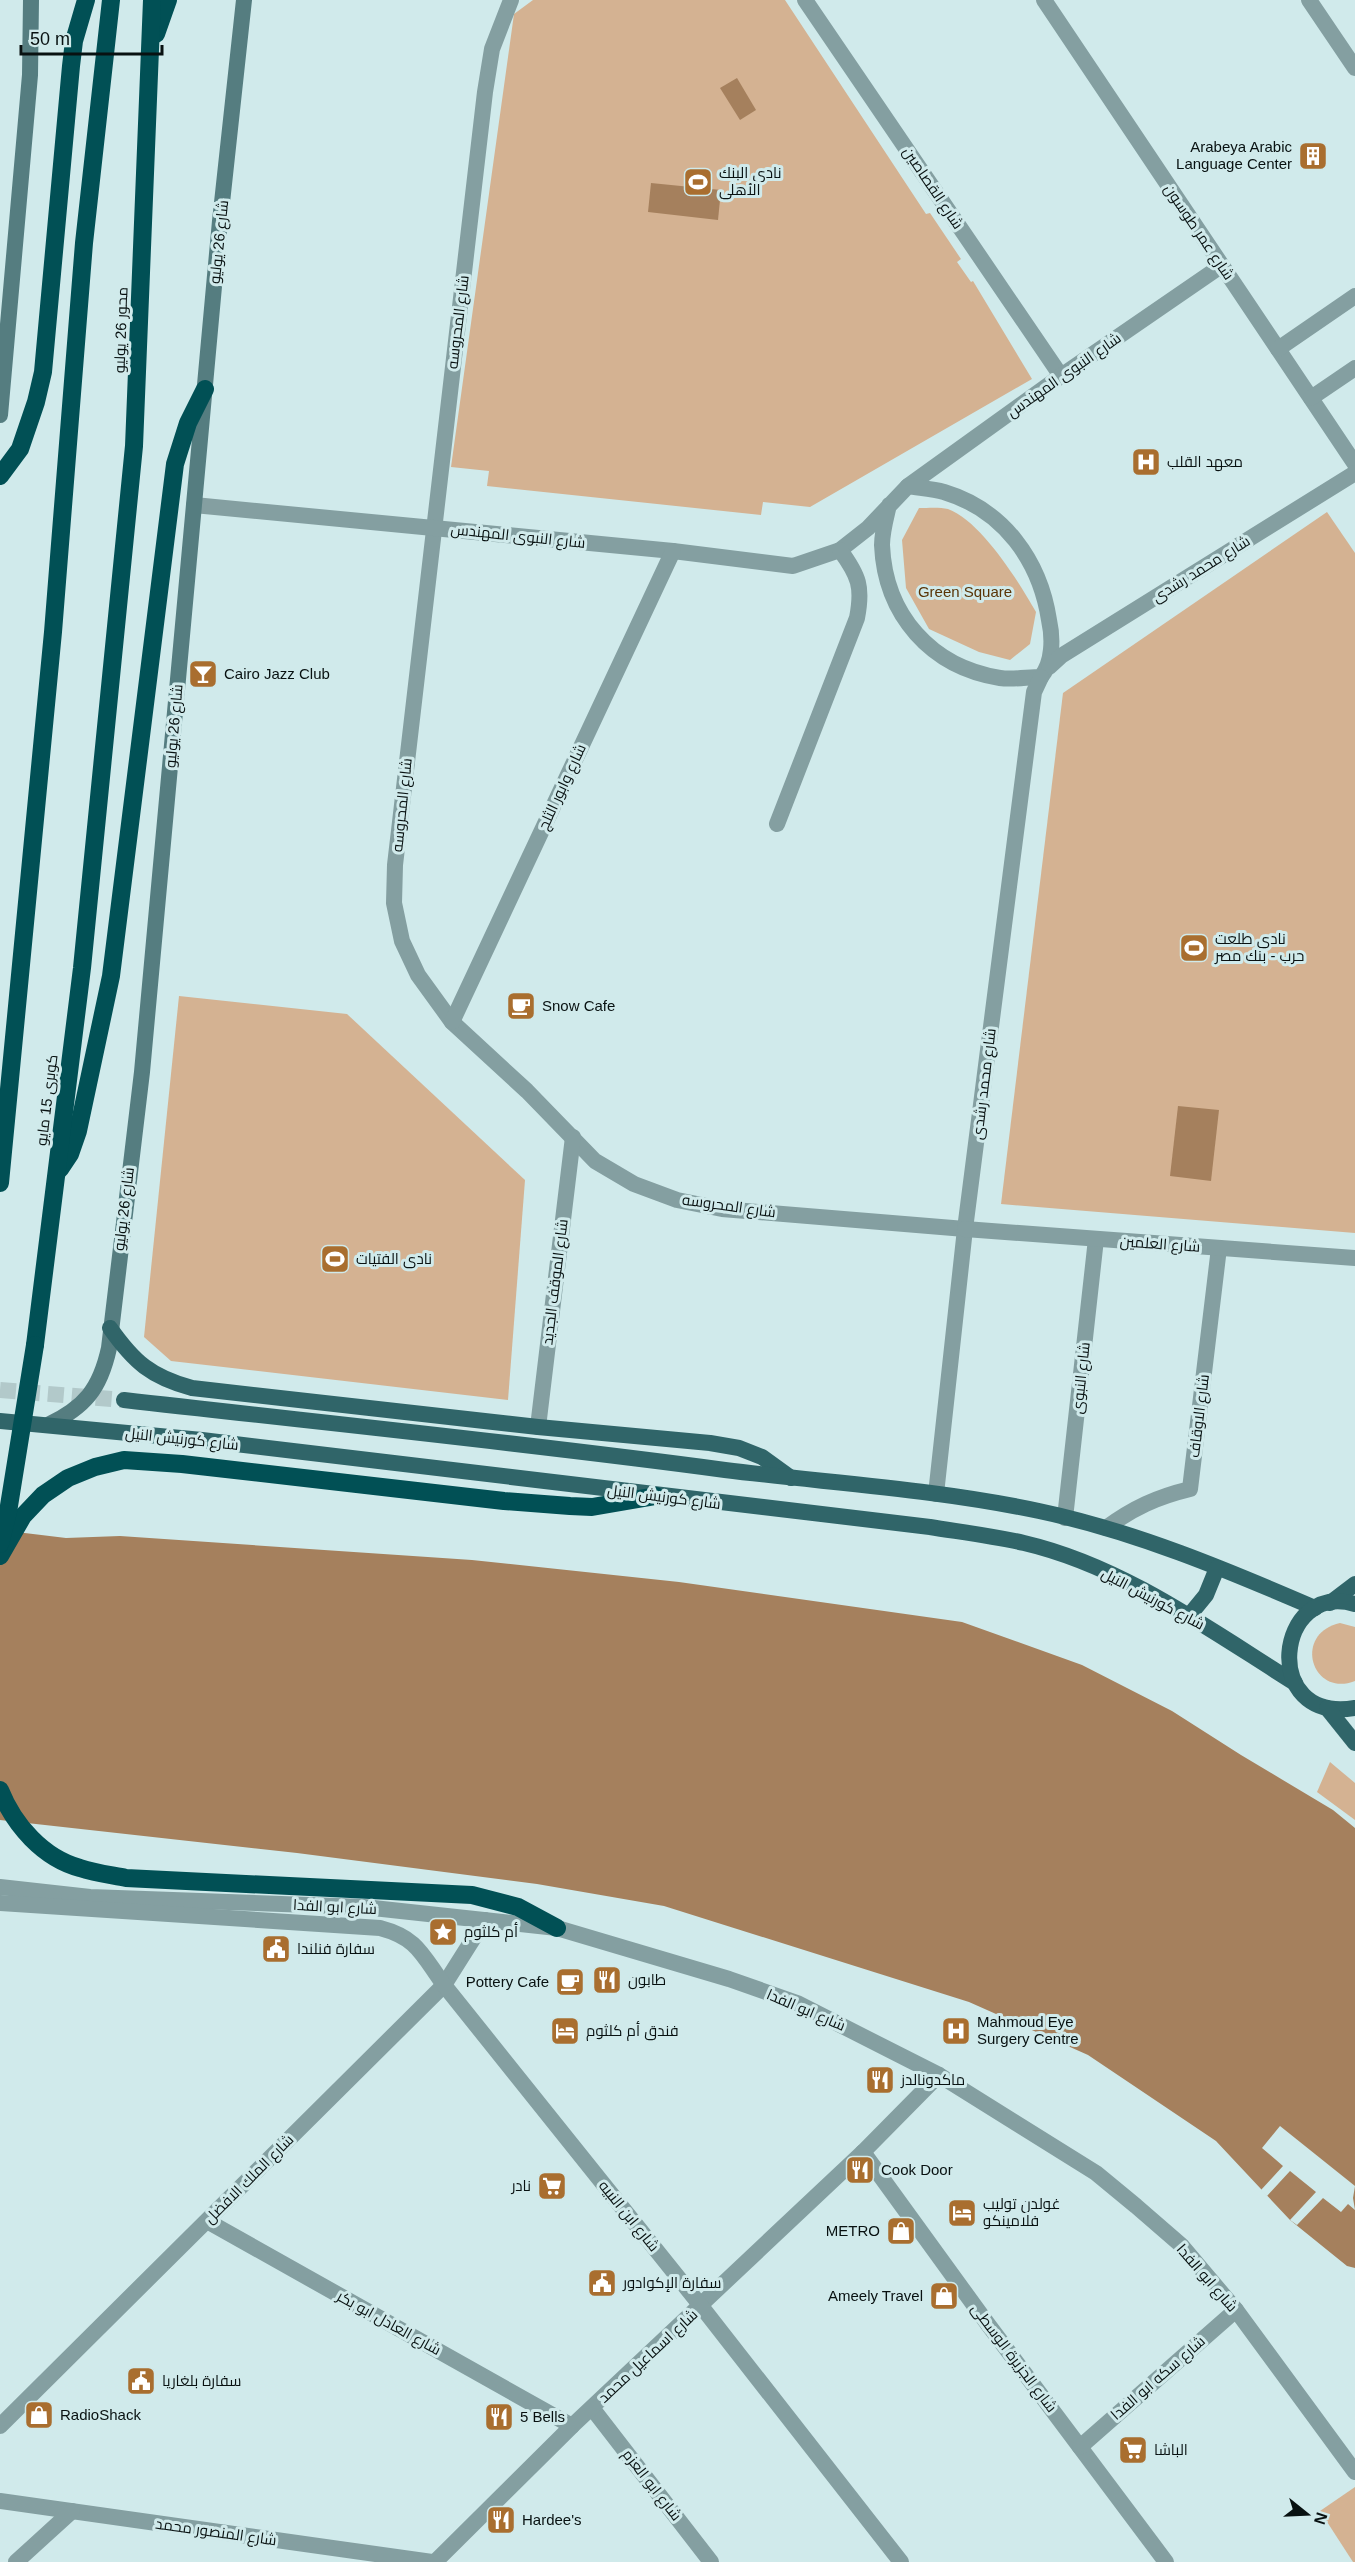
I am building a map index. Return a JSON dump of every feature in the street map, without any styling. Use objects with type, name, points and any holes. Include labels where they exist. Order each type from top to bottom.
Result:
[{"type":"highway","points":[[0,476],[20,449],[36,402],[43,372],[71,66],[74,41],[86,0]]},
{"type":"highway","points":[[0,1183],[53,632],[84,243],[111,0]]},
{"type":"highway","name":"محور 26 يوليو","points":[[113,659],[137,400],[148,55],[152,0]]},
{"type":"highway","points":[[148,55],[168,0]]},
{"type":"highway","points":[[56,1176],[70,1154],[78,1131],[111,976],[175,464],[188,423],[205,389]]},
{"type":"highway","name":"كوبرى 15 مايو","points":[[0,1544],[8,1512],[30,1383],[82,968],[113,659]]},
{"type":"highway","points":[[0,1556],[23,1516],[43,1495],[68,1478],[95,1467],[124,1460],[153,1461],[504,1501],[570,1506],[592,1507],[656,1496]]},
{"type":"highway","points":[[0,1790],[17,1822],[32,1839],[53,1856],[79,1868],[126,1878],[472,1895],[518,1907],[557,1928]]},
{"type":"main road","points":[[0,415],[30,75],[31,0]]},
{"type":"main road","name":"شارع 26 يوليو","points":[[48,1425],[67,1416],[83,1403],[96,1387],[105,1368],[142,1072],[205,389],[244,0]]},
{"type":"main road","points":[[110,1328],[127,1351],[152,1373],[169,1382],[192,1388],[538,1427],[710,1443],[739,1448],[762,1457],[791,1478]]},
{"type":"main road","name":"شارع كورنيش النيل","points":[[124,1400],[447,1435],[936,1494],[1039,1511],[1106,1528],[1323,1605],[1355,1604]]},
{"type":"main road","name":"شارع كورنيش النيل","points":[[0,1421],[202,1440],[930,1527],[1025,1544],[1081,1562],[1124,1580],[1294,1683],[1314,1703],[1328,1708]]},
{"type":"main road","points":[[1188,1617],[1206,1594],[1217,1568]]},
{"type":"main road","points":[[1294,1683],[1288,1666],[1290,1641],[1302,1619],[1355,1584]]},
{"type":"main road","points":[[1328,1708],[1343,1710],[1355,1708]]},
{"type":"main road","points":[[1328,1708],[1355,1743]]},
{"type":"street","name":"شارع المحروسه","points":[[511,0],[492,49],[485,92],[433,527],[395,865],[394,903],[402,941],[418,975],[452,1022],[573,1137],[595,1161],[634,1184],[677,1200],[722,1209],[965,1229]]},
{"type":"street","name":"شارع القصاصين","points":[[805,0],[1061,376]]},
{"type":"street","name":"شارع عمر طوسون","points":[[1044,0],[1355,464]]},
{"type":"street","points":[[1310,0],[1355,68]]},
{"type":"street","name":"شارع النبوى المهندس","points":[[908,486],[1061,376],[1221,266]]},
{"type":"street","points":[[1278,349],[1355,296]]},
{"type":"street","points":[[1311,398],[1355,368]]},
{"type":"street","name":"شارع محمد رشدى","points":[[936,1494],[965,1229],[1034,692],[1045,672],[1061,656],[1355,473]]},
{"type":"street","points":[[908,486],[944,492],[978,508],[1007,530],[1024,552],[1045,593],[1051,630],[1045,672],[1002,679],[964,669],[930,649],[904,619],[887,583],[882,544],[888,504],[908,486]]},
{"type":"street","name":"شارع النبوى المهندس","points":[[194,505],[673,551],[793,566],[840,550],[868,528],[888,504]]},
{"type":"street","points":[[777,824],[857,618],[861,595],[856,571],[840,550]]},
{"type":"street","name":"شارع وابور الثلج","points":[[452,1022],[673,551]]},
{"type":"street","name":"شارع الموقف الجديد","points":[[538,1427],[573,1137]]},
{"type":"street","name":"شارع العلمين","points":[[965,1229],[1355,1258]]},
{"type":"street","name":"شارع النبوى","points":[[1065,1518],[1096,1239]]},
{"type":"street","name":"شارع الاوقاف","points":[[1106,1528],[1131,1509],[1150,1500],[1190,1489],[1219,1248]]},
{"type":"street","points":[[0,1887],[88,1904]]},
{"type":"street","points":[[0,1903],[88,1904]]},
{"type":"street","name":"شارع ابو الفدا","points":[[88,1904],[364,1907],[557,1928],[729,1979],[797,2003],[939,2075],[1096,2173],[1181,2245],[1236,2310],[1355,2472]]},
{"type":"street","name":"شارع ابو الفدا","points":[[88,1904],[380,1928],[399,1933],[411,1940],[444,1985]]},
{"type":"street","name":"شارع الملك الافضل","points":[[0,2426],[444,1985],[484,1920]]},
{"type":"street","name":"شارع ابن النبيه","points":[[444,1985],[701,2306],[901,2562]]},
{"type":"street","name":"شارع اسماعيل محمد","points":[[434,2562],[572,2426],[863,2152],[939,2075]]},
{"type":"street","name":"شارع الجزيرة الوسطى","points":[[863,2152],[987,2323],[1166,2562]]},
{"type":"street","name":"شارع العادل ابو بكر","points":[[207,2221],[572,2426]]},
{"type":"street","name":"شارع سكه ابو الفدا","points":[[1080,2446],[1236,2310]]},
{"type":"street","name":"شارع ابو العزم","points":[[592,2408],[711,2562]]},
{"type":"street","name":"شارع المنصور محمد","points":[[0,2501],[434,2562]]},
{"type":"street","points":[[16,2562],[72,2511]]},
{"type":"green space","name":"نادى البنك الأهلى","points":[[533,0],[785,0],[926,214],[930,213],[961,259],[957,262],[971,282],[973,281],[1032,379],[810,507],[763,502],[761,515],[487,486],[489,471],[451,467],[514,14]]},
{"type":"green space","name":"Green Square","points":[[919,508],[948,509],[961,516],[986,539],[1029,599],[1036,612],[1030,644],[1010,660],[979,652],[929,629],[906,588],[902,540]]},
{"type":"green space","name":"نادى طلعت حرب - بنك مصر","points":[[1327,512],[1355,553],[1355,1233],[1001,1204],[1063,693]]},
{"type":"green space","name":"نادى الفتيات","points":[[179,996],[347,1014],[525,1180],[508,1400],[171,1361],[144,1337]]},
{"type":"green space","points":[[1340,1623],[1355,1627],[1355,1681],[1340,1684],[1328,1681],[1319,1673],[1313,1663],[1312,1651],[1316,1639],[1325,1629]]},
{"type":"green space","points":[[1330,1762],[1355,1783],[1355,1820],[1317,1792]]},
{"type":"green space","points":[[1355,2487],[1355,2562],[1353,2562],[1320,2511]]},
{"type":"shaded area","points":[[737,78],[756,110],[740,120],[720,88]]},
{"type":"shaded area","points":[[651,183],[721,190],[718,220],[648,212]]},
{"type":"shaded area","points":[[1178,1106],[1219,1110],[1211,1181],[1170,1176]]},
{"type":"shaded area","points":[[0,1530],[66,1538],[120,1536],[472,1560],[679,1582],[962,1622],[1082,1665],[1172,1711],[1333,1810],[1355,1828],[1355,2268],[1347,2266],[1290,2220],[1216,2141],[1088,2055],[969,2002],[664,1906],[537,1884],[297,1853],[0,1820]]},
{"type":"pier","points":[[1280,2126],[1355,2186],[1353,2198],[1355,2210],[1348,2204],[1341,2212],[1323,2198],[1297,2225],[1290,2220],[1316,2192],[1290,2171],[1267,2196],[1261,2190],[1283,2166],[1262,2148]]},
{"type":"tunnel","points":[[0,1390],[124,1400]]},
{"type":"place","name":"Arabeya Arabic Language Center","points":[[1313,156]]},
{"type":"place","name":"نادى البنك الأهلى","points":[[698,182]]},
{"type":"place","name":"معهد القلب","points":[[1146,462]]},
{"type":"place","name":"Cairo Jazz Club","points":[[203,674]]},
{"type":"place","name":"نادى طلعت حرب - بنك مصر","points":[[1194,948]]},
{"type":"place","name":"Snow Cafe","points":[[521,1006]]},
{"type":"place","name":"نادى الفتيات","points":[[335,1259]]},
{"type":"place","name":"أم كلثوم","points":[[443,1932]]},
{"type":"place","name":"سفارة فنلندا","points":[[276,1949]]},
{"type":"place","name":"طابون","points":[[607,1980]]},
{"type":"place","name":"Pottery Cafe","points":[[570,1982]]},
{"type":"place","name":"فندق أم كلثوم","points":[[565,2031]]},
{"type":"place","name":"Mahmoud Eye Surgery Centre","points":[[956,2031]]},
{"type":"place","name":"ماكدونالدز","points":[[880,2080]]},
{"type":"place","name":"Cook Door","points":[[860,2170]]},
{"type":"place","name":"نادر","points":[[552,2186]]},
{"type":"place","name":"غولدن توليب فلامينكو","points":[[962,2213]]},
{"type":"place","name":"METRO","points":[[901,2231]]},
{"type":"place","name":"سفارة الإكوادور","points":[[602,2283]]},
{"type":"place","name":"Ameely Travel","points":[[944,2296]]},
{"type":"place","name":"سفارة بلغاريا","points":[[141,2381]]},
{"type":"place","name":"RadioShack","points":[[39,2415]]},
{"type":"place","name":"5 Bells","points":[[499,2417]]},
{"type":"place","name":"الباشا","points":[[1133,2450]]},
{"type":"place","name":"Hardee's","points":[[501,2520]]}]
